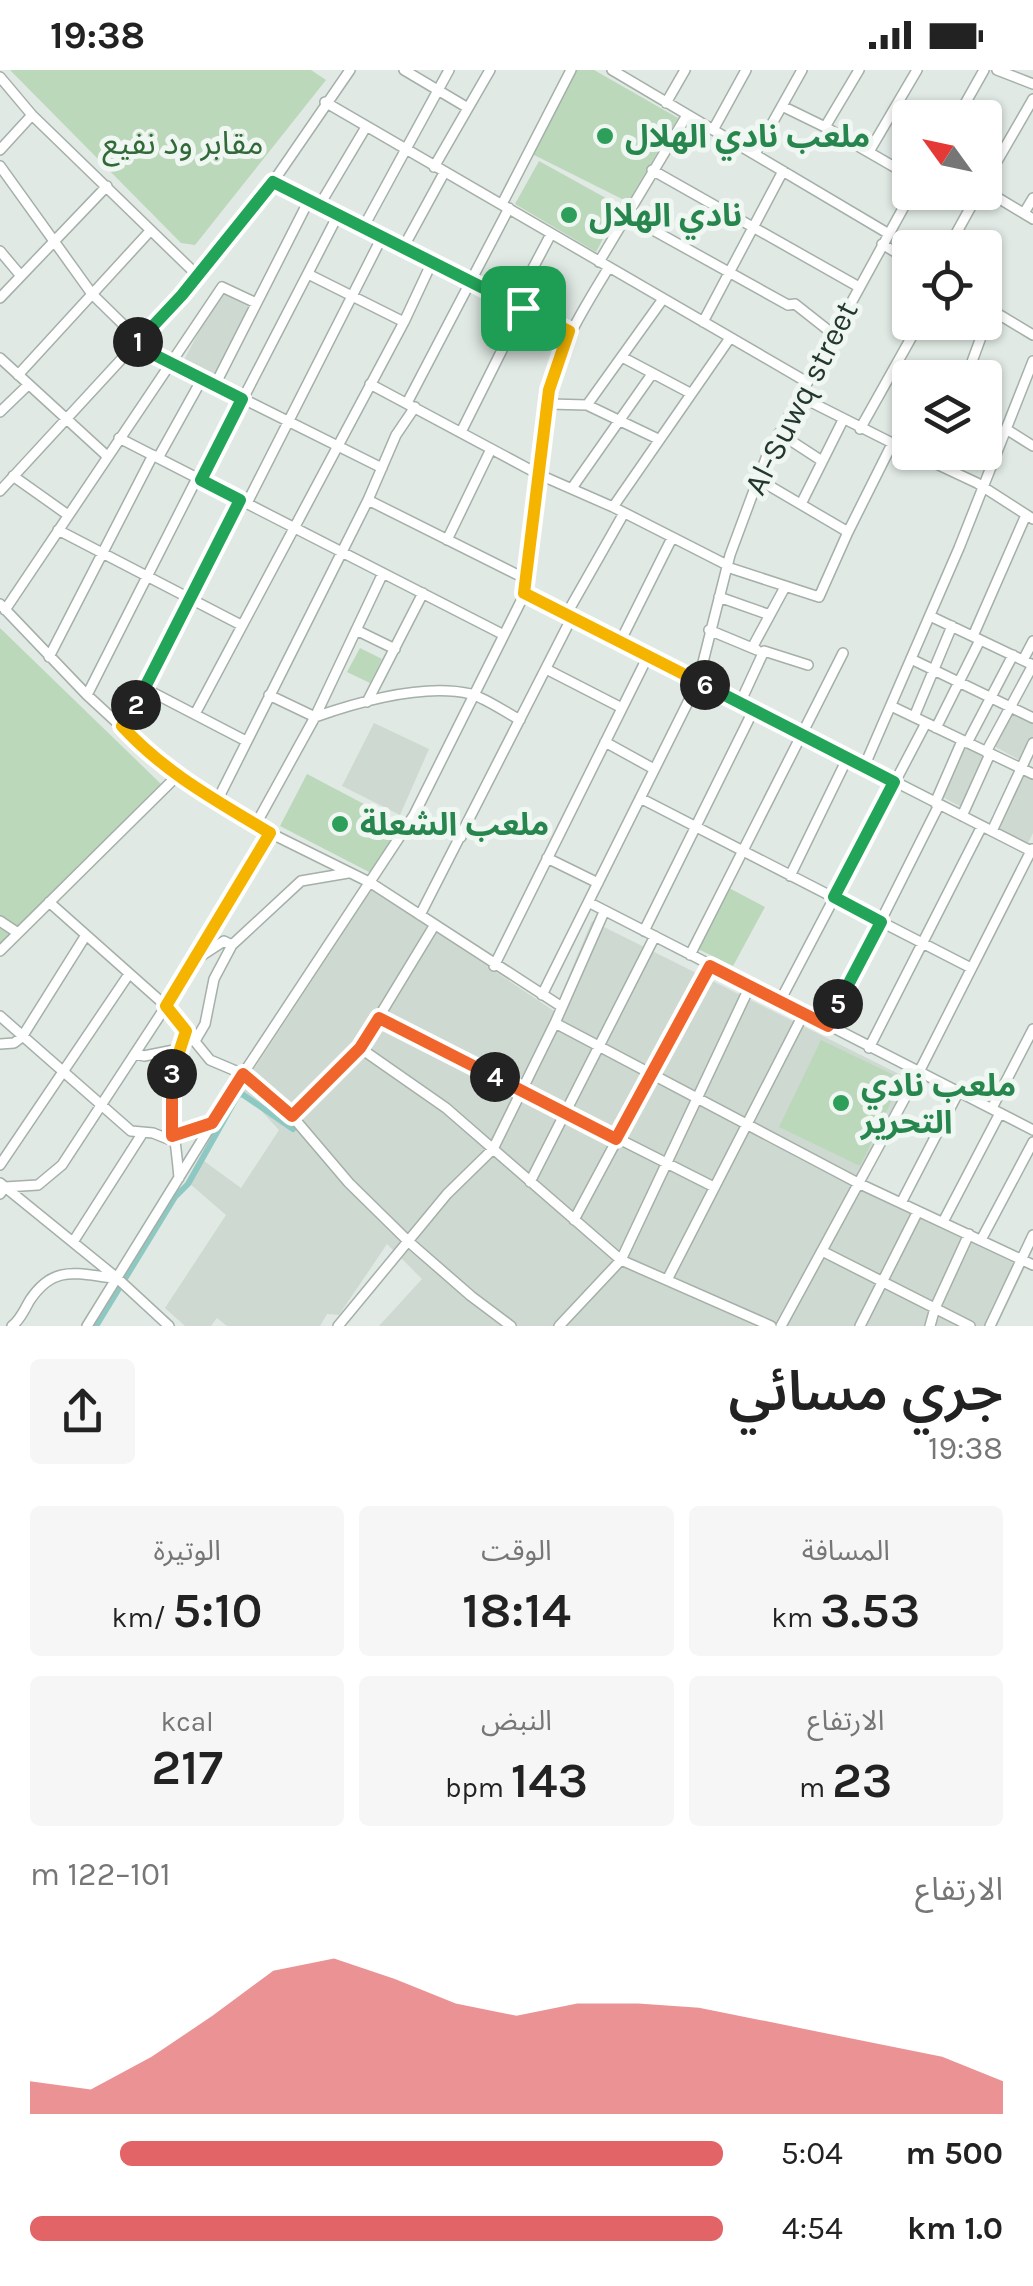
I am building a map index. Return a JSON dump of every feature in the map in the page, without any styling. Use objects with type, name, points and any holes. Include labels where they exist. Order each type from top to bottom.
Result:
[{"type":"street","points":[[0,491],[198,276],[273,182],[346,74],[331,70]]},
{"type":"street","points":[[404,70],[468,108]]},
{"type":"street","points":[[363,228],[450,70]]},
{"type":"street","points":[[434,167],[490,70]]},
{"type":"street","points":[[217,801],[368,500],[571,70]]},
{"type":"street","points":[[612,70],[888,234]]},
{"type":"street","points":[[666,103],[685,70]]},
{"type":"street","points":[[712,130],[746,70]]},
{"type":"street","points":[[756,154],[802,70]]},
{"type":"street","points":[[825,128],[858,70]]},
{"type":"street","points":[[870,150],[917,70]]},
{"type":"street","points":[[967,100],[984,70]]},
{"type":"street","points":[[997,70],[1033,84]]},
{"type":"street","points":[[0,77],[32,115],[198,276]]},
{"type":"street","points":[[1002,153],[1033,99]]},
{"type":"street","points":[[325,102],[807,382]]},
{"type":"street","points":[[782,106],[892,164]]},
{"type":"street","points":[[0,150],[32,115]]},
{"type":"street","points":[[87,1326],[243,1074],[414,814],[504,634],[528,580],[556,362],[626,215],[686,115]]},
{"type":"street","points":[[319,206],[366,127]]},
{"type":"street","points":[[0,166],[92,294],[137,342],[169,362],[382,468]]},
{"type":"street","points":[[652,170],[859,287]]},
{"type":"street","points":[[702,322],[783,171]]},
{"type":"street","points":[[403,248],[444,173]]},
{"type":"street","points":[[273,182],[569,331]]},
{"type":"street","points":[[0,298],[107,186]]},
{"type":"street","points":[[1002,202],[1028,216],[1033,198]]},
{"type":"street","points":[[215,385],[309,200]]},
{"type":"street","name":"Al-Suwq street","points":[[542,996],[698,682],[718,596],[756,478],[902,210]]},
{"type":"street","points":[[86,695],[338,215]]},
{"type":"street","points":[[626,215],[788,305],[795,304],[833,334]]},
{"type":"street","points":[[18,375],[150,231]]},
{"type":"street","points":[[461,432],[551,234]]},
{"type":"street","points":[[122,726],[146,689],[190,598],[382,237]]},
{"type":"street","points":[[882,244],[892,250]]},
{"type":"street","points":[[0,250],[21,276]]},
{"type":"street","points":[[195,714],[404,322],[432,262]]},
{"type":"street","points":[[308,274],[404,322]]},
{"type":"street","points":[[256,303],[222,287],[3,607],[86,695],[176,777],[270,833],[371,884],[562,1007]]},
{"type":"street","points":[[588,405],[663,299]]},
{"type":"street","points":[[1002,316],[1033,335]]},
{"type":"street","points":[[612,507],[730,338]]},
{"type":"street","points":[[860,428],[910,340]]},
{"type":"street","points":[[622,357],[690,393]]},
{"type":"street","points":[[0,358],[107,456]]},
{"type":"street","points":[[864,767],[1004,433],[1028,389],[1033,361]]},
{"type":"street","points":[[572,488],[652,374]]},
{"type":"street","points":[[49,657],[202,378]]},
{"type":"street","points":[[370,384],[540,475],[624,512],[727,566],[820,597],[892,444],[799,396]]},
{"type":"street","points":[[0,412],[28,385]]},
{"type":"street","points":[[548,404],[588,405],[658,440]]},
{"type":"street","points":[[802,504],[843,420]]},
{"type":"street","points":[[779,432],[822,461]]},
{"type":"street","points":[[1004,433],[1033,446]]},
{"type":"street","points":[[119,438],[504,634]]},
{"type":"street","points":[[447,540],[491,448]]},
{"type":"street","points":[[780,1001],[894,782],[959,682],[1030,517],[984,487],[949,470]]},
{"type":"street","points":[[13,476],[68,515]]},
{"type":"street","points":[[756,478],[848,532]]},
{"type":"street","points":[[368,500],[528,580]]},
{"type":"street","points":[[420,916],[624,512]]},
{"type":"street","points":[[58,530],[242,625]]},
{"type":"street","points":[[620,642],[672,538]]},
{"type":"street","points":[[256,824],[315,718],[383,573]]},
{"type":"street","points":[[740,703],[770,615],[785,587]]},
{"type":"street","points":[[367,702],[423,593]]},
{"type":"street","points":[[524,593],[1032,850],[920,1072],[781,1326]]},
{"type":"street","points":[[718,596],[770,615]]},
{"type":"street","points":[[930,616],[1030,664]]},
{"type":"street","points":[[914,717],[952,626]]},
{"type":"street","points":[[356,630],[395,648]]},
{"type":"street","points":[[709,630],[808,665]]},
{"type":"street","points":[[962,816],[1030,664],[1033,641]]},
{"type":"street","points":[[690,955],[843,653]]},
{"type":"street","points":[[828,1026],[965,742],[1012,655]]},
{"type":"street","points":[[494,966],[648,656]]},
{"type":"street","points":[[911,659],[1033,718]]},
{"type":"street","points":[[546,669],[622,708]]},
{"type":"street","points":[[146,689],[246,741]]},
{"type":"street","points":[[269,696],[315,718],[367,702],[442,692],[473,695],[520,720]]},
{"type":"street","points":[[891,706],[1033,774]]},
{"type":"street","points":[[644,931],[753,710]]},
{"type":"street","points":[[605,742],[654,769]]},
{"type":"street","points":[[869,1048],[922,942],[1033,743]]},
{"type":"street","points":[[790,876],[847,759]]},
{"type":"street","points":[[0,951],[176,777]]},
{"type":"street","points":[[640,798],[971,968]]},
{"type":"street","points":[[414,814],[461,837]]},
{"type":"street","points":[[2,1188],[38,1185],[54,1174],[166,1006],[270,833]]},
{"type":"street","points":[[547,858],[598,883]]},
{"type":"street","points":[[195,1041],[205,1024],[214,978],[232,945],[301,881],[350,872]]},
{"type":"street","points":[[49,902],[166,1006],[210,1060],[243,1074],[292,1116],[349,1183],[408,1242],[511,1326]]},
{"type":"street","points":[[590,903],[869,1048],[1032,1127]]},
{"type":"street","points":[[338,1326],[447,1194],[493,1149],[604,912]]},
{"type":"street","points":[[0,921],[18,933]]},
{"type":"street","points":[[292,1116],[360,1048],[434,926]]},
{"type":"street","points":[[0,1044],[14,1043],[22,1037],[86,934]]},
{"type":"street","points":[[530,1182],[655,936]]},
{"type":"street","points":[[193,961],[224,941],[232,945]]},
{"type":"street","points":[[574,1220],[710,966]]},
{"type":"street","points":[[0,1165],[129,974]]},
{"type":"street","points":[[558,1326],[620,1260],[750,986]]},
{"type":"street","points":[[666,1280],[804,1014]]},
{"type":"street","points":[[0,1016],[131,1131],[168,1139],[212,1123]]},
{"type":"street","points":[[379,1018],[714,1187]]},
{"type":"street","points":[[555,1023],[858,1183],[1033,1264]]},
{"type":"street","points":[[943,1222],[1033,1029]]},
{"type":"street","points":[[179,1178],[170,1094],[186,1031]]},
{"type":"street","points":[[360,1048],[446,1108],[620,1260],[771,1326]]},
{"type":"street","points":[[135,1054],[180,1049]]},
{"type":"street","points":[[902,1203],[959,1091]]},
{"type":"street","points":[[73,1242],[142,1134]]},
{"type":"street","points":[[981,1240],[1033,1142]]},
{"type":"street","points":[[2,1188],[117,1278],[157,1321],[169,1326]]},
{"type":"street","points":[[860,1326],[918,1211]]},
{"type":"street","points":[[930,1326],[969,1234]]},
{"type":"street","points":[[990,1326],[1033,1235]]},
{"type":"street","points":[[822,1251],[970,1326]]},
{"type":"street","points":[[12,1326],[53,1275],[117,1278]]},
{"type":"shaded area","points":[[220,292],[251,308],[215,376],[184,360]]},
{"type":"shaded area","points":[[1012,710],[1033,721],[1033,737],[1021,761],[992,745]]},
{"type":"shaded area","points":[[374,723],[429,749],[400,815],[342,786]]},
{"type":"shaded area","points":[[963,744],[986,757],[963,808],[939,795]]},
{"type":"shaded area","points":[[1020,773],[1033,779],[1033,833],[1028,843],[996,826]]},
{"type":"shaded area","points":[[372,889],[554,1011],[592,921],[911,1080],[857,1186],[1026,1265],[997,1326],[379,1326],[422,1279],[387,1244],[339,1315],[327,1314],[320,1326],[227,1326],[217,1318],[211,1326],[185,1326],[165,1308],[226,1215],[189,1183],[204,1161],[241,1188],[279,1130],[241,1089]]},
{"type":"green space","name":"مقابر ود نفيع","points":[[10,70],[311,70],[326,80],[195,245],[181,243]]},
{"type":"green space","name":"ملعب نادي الهلال","points":[[577,70],[594,70],[678,118],[628,202],[532,154]]},
{"type":"green space","name":"نادي الهلال","points":[[539,161],[613,202],[601,225],[608,229],[596,252],[515,204]]},
{"type":"green space","points":[[0,628],[161,784],[0,945]]},
{"type":"green space","points":[[360,648],[382,659],[370,683],[347,672]]},
{"type":"green space","name":"ملعب الشعلة","points":[[307,774],[400,823],[373,874],[280,826]]},
{"type":"green space","points":[[729,888],[765,907],[733,966],[698,949]]},
{"type":"green space","name":"ملعب نادي التحرير","points":[[821,1040],[902,1079],[860,1166],[779,1127]]},
{"type":"waterway","points":[[96,1326],[175,1197],[188,1184],[238,1095],[293,1129]]},
{"type":"place","name":"ملعب نادي الهلال","points":[[605,136]]},
{"type":"place","name":"نادي الهلال","points":[[569,215]]},
{"type":"place","name":"ملعب الشعلة","points":[[340,824]]},
{"type":"place","name":"ملعب نادي التحرير","points":[[841,1103]]},
{"type":"route","points":[[273,182],[523,308],[569,331],[549,390],[524,593],[894,782],[834,897],[881,922],[828,1026],[710,966],[616,1139],[379,1018],[360,1048],[292,1116],[243,1074],[212,1123],[172,1136],[173,1070],[186,1031],[166,1006],[270,833],[176,777],[122,726],[146,689],[240,500],[201,480],[242,399],[135,345],[182,295],[273,182]]}]
